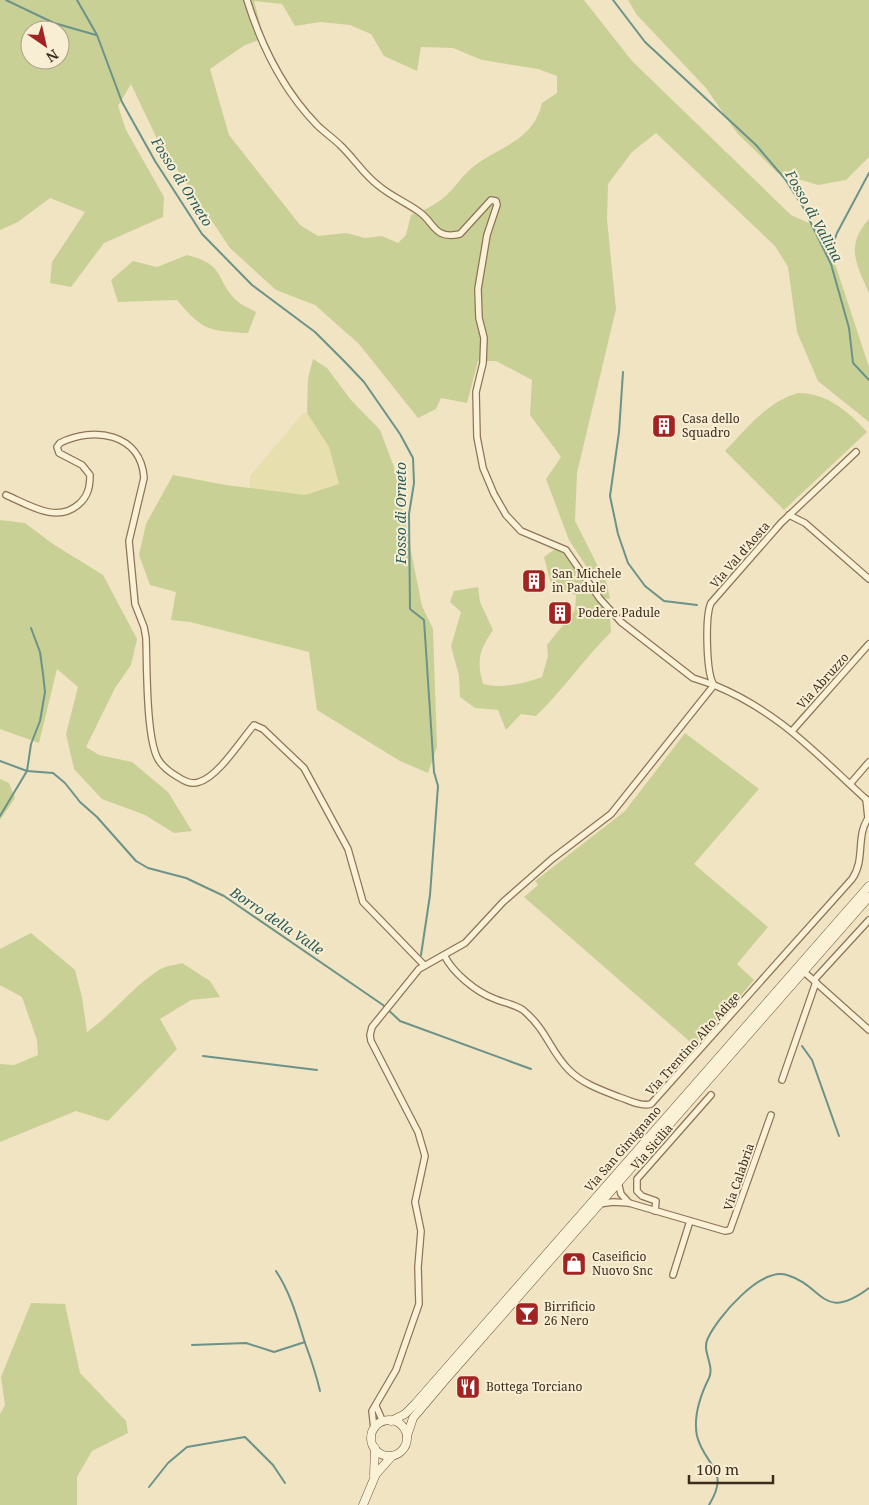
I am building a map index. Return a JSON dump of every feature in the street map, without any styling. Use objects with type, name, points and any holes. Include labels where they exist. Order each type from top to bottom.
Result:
[{"type":"main road","name":"Via San Gimignano","points":[[387,1421],[400,1417],[412,1407],[869,886]]},
{"type":"main road","name":"Via San Gimignano","points":[[407,1436],[413,1418],[869,897]]},
{"type":"main road","points":[[363,1505],[373,1479],[376,1464],[375,1448],[371,1439],[374,1428],[387,1421],[401,1425],[407,1436],[403,1450],[392,1456],[373,1479]]},
{"type":"main road","points":[[375,1448],[382,1454],[392,1456]]},
{"type":"street","points":[[247,0],[265,47],[296,100],[318,126],[349,154],[360,170],[381,188],[426,217],[436,232],[454,235],[466,230],[492,200],[496,201],[498,205],[487,235],[478,289],[479,318],[484,338],[483,363],[476,392],[476,423],[483,468],[494,494],[506,515],[521,531],[566,550],[609,611],[689,676],[744,699],[792,731],[868,800]]},
{"type":"street","points":[[6,495],[40,510],[56,514],[68,512],[82,501],[88,492],[90,475],[82,465],[59,453],[57,447],[60,443],[80,437],[110,434],[116,436],[133,451],[143,471],[144,478],[129,541],[135,604],[144,626],[146,638],[149,710],[153,743],[158,759],[172,774],[186,783],[198,783],[208,778],[254,725],[263,729],[304,768],[348,848],[363,902],[424,965]]},
{"type":"street","name":"Via Val d'Aosta","points":[[714,685],[709,674],[708,615],[710,605],[789,515],[856,452]]},
{"type":"street","points":[[789,515],[806,523],[869,580]]},
{"type":"street","name":"Via Abruzzo","points":[[792,731],[869,644]]},
{"type":"street","points":[[374,1428],[372,1414],[396,1370],[419,1307],[418,1267],[421,1231],[415,1202],[425,1156],[418,1132],[370,1038],[372,1027],[390,1002],[424,965],[467,941],[511,895],[555,857],[611,814],[629,794],[714,685]]},
{"type":"street","points":[[850,784],[869,762]]},
{"type":"street","name":"Via Trentino Alto Adige","points":[[444,955],[454,971],[478,989],[494,1000],[518,1007],[531,1017],[547,1036],[564,1065],[582,1081],[639,1104],[650,1105],[658,1099],[852,879],[860,862],[862,831],[869,820],[868,800]]},
{"type":"street","points":[[782,1080],[815,981],[869,920]]},
{"type":"street","points":[[803,971],[869,1030]]},
{"type":"street","name":"Via Sicilia","points":[[655,1211],[656,1201],[642,1196],[637,1191],[637,1179],[711,1095]]},
{"type":"street","name":"Via Calabria","points":[[599,1204],[613,1202],[629,1203],[725,1231],[732,1228],[771,1115]]},
{"type":"street","points":[[618,1182],[621,1194],[629,1203]]},
{"type":"street","points":[[673,1275],[690,1221]]},
{"type":"street","points":[[376,1406],[387,1421]]},
{"type":"shaded area","points":[[303,413],[307,413],[329,447],[339,484],[305,495],[250,489],[250,476]]},
{"type":"green space","points":[[0,0],[584,0],[632,61],[791,215],[824,230],[869,367],[869,422],[818,381],[797,332],[788,267],[775,246],[656,133],[632,152],[608,184],[607,219],[616,309],[577,473],[575,521],[607,584],[610,599],[603,598],[594,578],[569,540],[546,479],[561,457],[530,415],[532,380],[496,361],[478,361],[467,403],[441,398],[436,409],[418,418],[359,344],[315,305],[276,290],[230,248],[158,141],[131,84],[118,106],[126,130],[164,197],[163,217],[104,243],[71,287],[50,283],[52,262],[85,212],[50,198],[18,222],[0,230]],"holes":[[[254,1],[282,4],[295,26],[320,22],[350,25],[371,34],[384,56],[417,71],[421,47],[453,48],[482,60],[538,69],[557,76],[557,93],[542,103],[538,116],[524,134],[474,166],[438,202],[411,215],[406,235],[398,243],[382,236],[365,238],[346,233],[318,236],[300,225],[229,135],[210,69],[245,45],[264,38]]]},
{"type":"green space","points":[[628,0],[869,0],[869,157],[846,180],[818,185],[778,173],[737,133],[706,88],[637,15]]},
{"type":"green space","points":[[869,219],[869,293],[857,264],[855,246],[857,238]]},
{"type":"green space","points":[[187,255],[208,263],[218,272],[235,299],[256,312],[248,333],[215,330],[201,324],[177,300],[118,302],[111,280],[133,261],[157,267]]},
{"type":"green space","points":[[313,359],[327,368],[351,400],[380,430],[394,467],[422,606],[433,629],[437,747],[428,773],[400,761],[317,710],[309,652],[190,622],[171,620],[176,592],[150,585],[139,555],[146,524],[173,475],[226,485],[305,495],[339,484],[329,447],[307,413],[308,379]]},
{"type":"green space","points":[[798,393],[818,396],[828,400],[844,410],[867,432],[784,510],[725,451],[767,409]]},
{"type":"green space","points":[[0,520],[25,523],[53,544],[103,575],[137,639],[131,665],[115,688],[86,747],[99,755],[132,762],[168,792],[192,831],[174,833],[145,815],[102,799],[74,769],[66,734],[78,687],[57,669],[39,743],[0,729]]},
{"type":"green space","points":[[555,549],[568,556],[610,618],[611,632],[536,716],[521,714],[506,730],[498,710],[475,708],[460,697],[459,676],[451,646],[461,612],[450,602],[454,591],[478,587],[480,602],[493,630],[482,649],[480,668],[483,684],[512,685],[542,677],[548,656],[547,645],[575,610],[576,595],[552,588],[544,557]]},
{"type":"green space","points":[[685,733],[759,789],[694,864],[768,927],[737,964],[754,980],[696,1047],[524,897],[538,885],[535,881],[625,811]]},
{"type":"green space","points":[[0,779],[9,783],[15,798],[0,820]]},
{"type":"green space","points":[[31,933],[75,970],[82,997],[87,1032],[149,977],[161,969],[170,966],[182,963],[210,981],[220,997],[191,1000],[160,1019],[177,1049],[108,1121],[76,1111],[0,1142],[0,1064],[14,1065],[38,1055],[37,1040],[22,997],[0,985],[0,949]]},
{"type":"green space","points":[[31,1303],[65,1304],[80,1373],[126,1421],[128,1433],[92,1451],[77,1477],[77,1505],[0,1505],[0,1414],[5,1405],[1,1377]]},
{"type":"waterway","points":[[6,0],[54,23],[96,35]]},
{"type":"waterway","name":"Fosso di Orneto","points":[[77,0],[97,35],[122,102],[155,161],[202,234],[252,285],[315,332],[364,382],[400,434],[413,458],[414,483],[409,514],[410,609],[424,620],[434,772],[438,786],[430,895],[421,955]]},
{"type":"waterway","name":"Fosso di Vallina","points":[[613,0],[645,42],[756,145],[785,179],[803,207],[831,264],[849,328],[853,363],[869,380]]},
{"type":"waterway","points":[[828,257],[837,233],[869,173]]},
{"type":"waterway","points":[[623,372],[619,432],[610,496],[618,534],[628,563],[645,586],[664,601],[697,605]]},
{"type":"waterway","points":[[0,816],[27,771],[31,744],[40,721],[45,692],[40,652],[31,628]]},
{"type":"waterway","name":"Borro della Valle","points":[[0,761],[27,771],[53,773],[65,783],[80,802],[97,817],[136,861],[148,868],[186,878],[224,896],[383,1005],[400,1021],[531,1069]]},
{"type":"waterway","points":[[802,1046],[812,1060],[839,1136]]},
{"type":"waterway","points":[[203,1056],[317,1070]]},
{"type":"waterway","points":[[276,1271],[286,1288],[293,1306],[320,1391]]},
{"type":"waterway","points":[[709,1505],[718,1483],[717,1476],[697,1436],[696,1421],[700,1399],[710,1373],[706,1343],[721,1318],[753,1286],[776,1275],[787,1275],[799,1280],[824,1299],[832,1302],[842,1302],[854,1298],[869,1288]]},
{"type":"waterway","points":[[192,1345],[246,1343],[274,1352],[305,1342]]},
{"type":"waterway","points":[[149,1487],[168,1463],[187,1447],[245,1437],[273,1465],[285,1483]]},
{"type":"place","name":"Casa dello Squadro","points":[[664,426]]},
{"type":"place","name":"San Michele in Padule","points":[[534,581]]},
{"type":"place","name":"Podere Padule","points":[[560,613]]},
{"type":"place","name":"Caseificio Nuovo Snc","points":[[574,1264]]},
{"type":"place","name":"Birrificio 26 Nero","points":[[527,1314]]},
{"type":"place","name":"Bottega Torciano","points":[[468,1387]]}]
